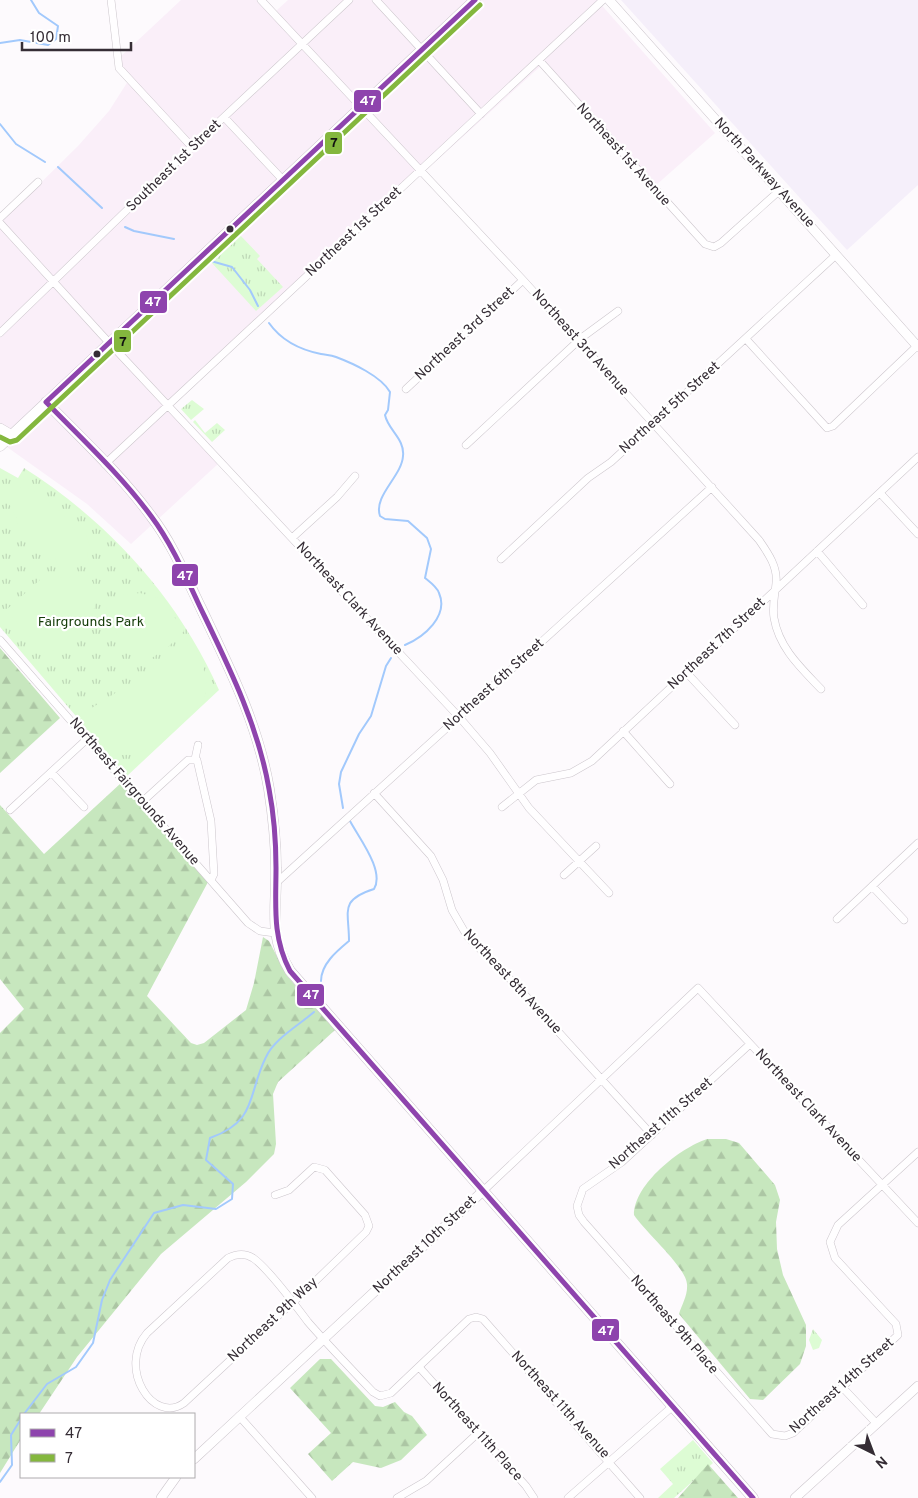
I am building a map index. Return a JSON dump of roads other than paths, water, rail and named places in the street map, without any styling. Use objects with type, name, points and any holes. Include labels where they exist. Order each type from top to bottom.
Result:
[{"type":"main road","points":[[0,446],[475,0]]},
{"type":"main road","points":[[46,402],[151,515],[165,535],[243,698],[269,787],[274,824],[275,933],[277,946],[290,971],[754,1498]]},
{"type":"street","points":[[111,0],[119,68],[192,147]]},
{"type":"street","name":"Northeast 3rd Avenue","points":[[262,0],[360,108],[523,280],[653,422],[712,487],[766,551],[775,571],[773,616],[782,642],[796,662],[821,689]]},
{"type":"street","name":"Southeast 1st Street","points":[[0,333],[54,283],[192,147],[349,0]]},
{"type":"street","points":[[376,0],[481,114]]},
{"type":"street","name":"Northeast 1st Street","points":[[105,464],[603,0]]},
{"type":"street","name":"North Parkway Avenue","points":[[609,0],[918,346]]},
{"type":"street","name":"Northeast 1st Avenue","points":[[538,60],[701,242],[709,246],[722,243],[779,191]]},
{"type":"street","points":[[224,117],[283,180]]},
{"type":"street","points":[[0,218],[38,182]]},
{"type":"street","name":"Northeast Clark Avenue","points":[[0,223],[460,718],[490,753],[518,793],[609,893]]},
{"type":"street","name":"Northeast 5th Street","points":[[501,559],[588,478],[611,462],[836,255]]},
{"type":"street","name":"Northeast 3rd Street","points":[[406,389],[523,280]]},
{"type":"street","points":[[466,445],[577,340],[618,311]]},
{"type":"street","points":[[746,339],[827,428],[833,426],[918,346]]},
{"type":"street","points":[[0,428],[12,435]]},
{"type":"street","name":"Northeast 7th Street","points":[[502,807],[536,780],[577,771],[592,760],[918,457]]},
{"type":"street","points":[[292,538],[337,497],[355,476]]},
{"type":"street","name":"Northeast 6th Street","points":[[276,884],[712,487]]},
{"type":"street","points":[[880,492],[918,534]]},
{"type":"street","points":[[817,551],[863,605]]},
{"type":"street","name":"Northeast Fairgrounds Avenue","points":[[0,640],[248,923],[260,931],[275,933]]},
{"type":"street","points":[[686,672],[735,725]]},
{"type":"street","points":[[623,731],[670,784]]},
{"type":"street","points":[[10,810],[87,739]]},
{"type":"street","points":[[195,759],[198,745]]},
{"type":"street","points":[[142,802],[188,760],[195,759]]},
{"type":"street","points":[[195,759],[200,764],[211,821],[214,874],[211,880]]},
{"type":"street","points":[[51,772],[84,807]]},
{"type":"street","name":"Northeast 8th Avenue","points":[[374,793],[431,856],[443,880],[452,910],[467,936],[515,984],[652,1135]]},
{"type":"street","points":[[836,919],[918,843]]},
{"type":"street","points":[[564,875],[596,846]]},
{"type":"street","points":[[872,886],[904,920]]},
{"type":"street","name":"Northeast Clark Avenue","points":[[698,988],[918,1223]]},
{"type":"street","name":"Northeast 10th Street","points":[[195,1457],[483,1191],[698,988]]},
{"type":"street","name":"Northeast 11th Street","points":[[577,1206],[583,1189],[622,1162],[750,1044]]},
{"type":"street","points":[[882,1185],[918,1152]]},
{"type":"street","name":"Northeast 9th Way","points":[[275,1195],[289,1190],[314,1167],[321,1167],[365,1215],[369,1226],[366,1232],[292,1302],[184,1403],[172,1408],[160,1406],[154,1402],[139,1383],[134,1365],[137,1348],[147,1333],[228,1258],[242,1255],[256,1261],[292,1302]]},
{"type":"street","name":"Northeast 14th Street","points":[[780,1436],[794,1433],[896,1339],[899,1332],[896,1324],[835,1258],[830,1242],[838,1225],[882,1185]]},
{"type":"street","name":"Northeast 9th Place","points":[[577,1206],[584,1222],[766,1428],[780,1436]]},
{"type":"street","points":[[292,1302],[323,1340],[373,1392],[380,1396],[391,1393],[418,1367]]},
{"type":"street","name":"Northeast 11th Avenue","points":[[418,1367],[466,1321],[476,1317],[486,1322],[640,1498]]},
{"type":"street","name":"Northeast 11th Place","points":[[418,1367],[526,1486],[534,1498]]},
{"type":"street","points":[[795,1498],[918,1386]]},
{"type":"street","points":[[843,1388],[877,1424]]},
{"type":"street","points":[[568,1498],[673,1406]]},
{"type":"street","points":[[238,1416],[312,1498]]},
{"type":"street","points":[[397,1498],[426,1481],[478,1433]]},
{"type":"street","points":[[161,1498],[175,1478]]},
{"type":"waterway","points":[[0,43],[20,40],[48,45],[56,39],[58,26],[39,13],[31,0]]},
{"type":"waterway","points":[[0,124],[16,144],[45,162]]},
{"type":"waterway","points":[[58,167],[102,208]]},
{"type":"waterway","points":[[125,227],[134,231],[174,239]]},
{"type":"waterway","points":[[211,261],[232,267],[250,290],[258,306]]},
{"type":"waterway","points":[[269,323],[285,339],[299,347],[336,357],[366,371],[386,386],[390,392],[388,410],[385,415],[399,440],[403,456],[398,471],[380,501],[380,516],[385,519],[408,521],[427,538],[431,549],[425,578],[437,589],[441,602],[441,610],[433,625],[420,637],[405,645]]},
{"type":"waterway","points":[[343,808],[339,784],[341,772],[359,734],[371,716],[386,666],[391,658]]},
{"type":"waterway","points":[[321,981],[327,964],[349,941],[348,908],[351,902],[363,893],[374,889],[376,882],[374,864],[350,821]]},
{"type":"waterway","points":[[25,1413],[47,1384],[76,1367],[93,1343],[102,1300],[110,1280],[154,1213],[183,1205],[216,1209],[232,1199],[233,1184],[206,1160],[210,1138],[236,1124],[244,1115],[270,1050],[281,1038],[314,1012]]},
{"type":"waterway","points":[[0,1482],[12,1465],[11,1435],[20,1421]]},
{"type":"park label","name":"Fairgrounds Park","points":[[91,622]]}]
